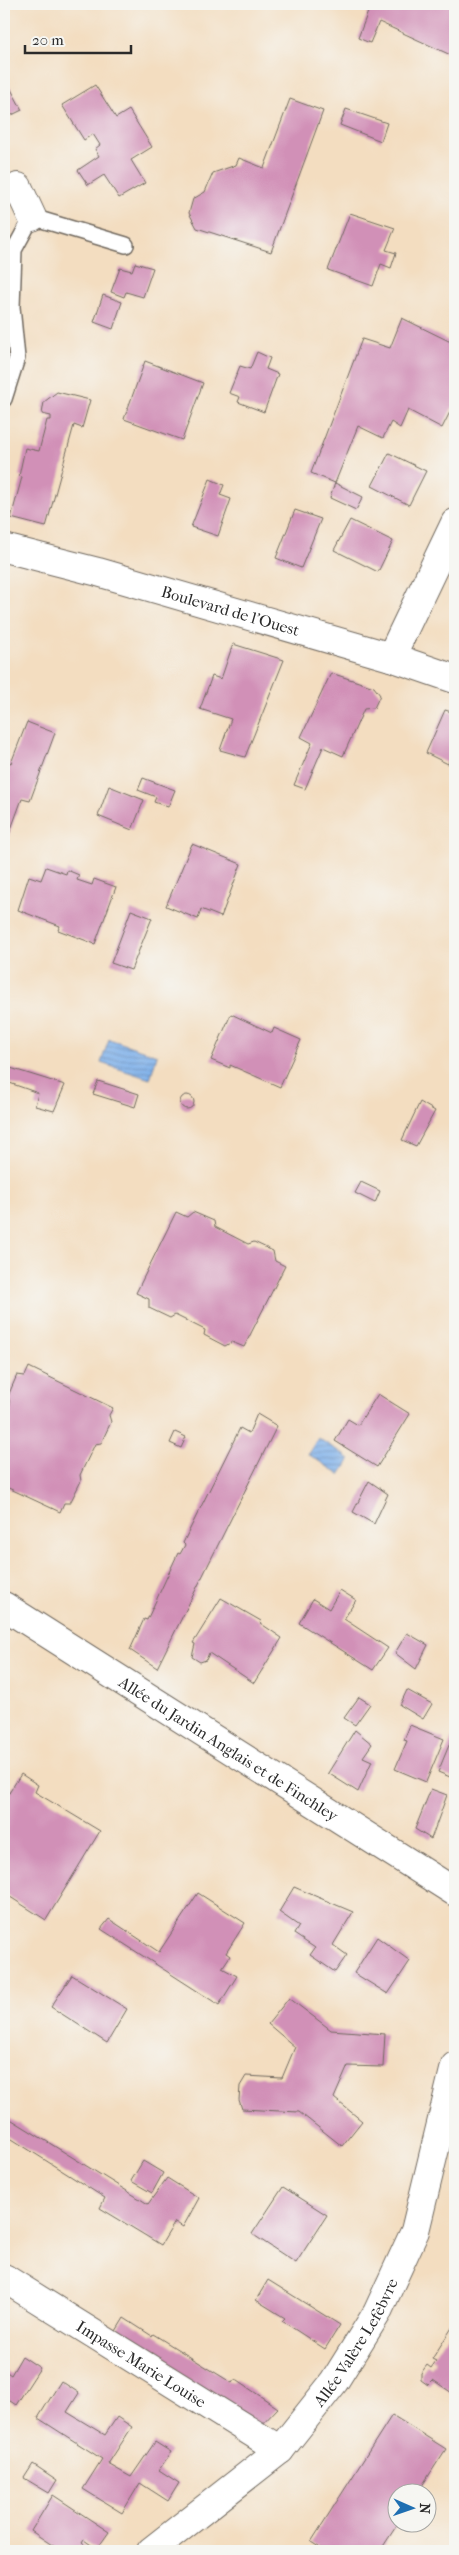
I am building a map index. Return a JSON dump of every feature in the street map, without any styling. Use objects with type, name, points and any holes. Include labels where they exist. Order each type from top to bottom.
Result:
[{"type":"street","points":[[18,186],[32,217]]},
{"type":"street","points":[[391,657],[455,523]]},
{"type":"street","name":"Boulevard de l'Ouest","points":[[4,548],[98,572],[391,657],[455,679]]},
{"type":"street","name":"Allée du Jardin Anglais et de Finchley","points":[[4,1606],[455,1892]]},
{"type":"street","name":"Allée Valère Lefebvre","points":[[151,2551],[280,2450],[334,2382],[377,2314],[415,2231],[455,2066]]},
{"type":"street","name":"Impasse Marie Louise","points":[[4,2278],[280,2450]]},
{"type":"lane","points":[[4,399],[17,358],[12,307],[14,250],[32,217],[126,246]]},
{"type":"water","points":[[109,1039],[157,1055],[150,1079],[101,1063]]},
{"type":"water","points":[[318,1438],[350,1459],[340,1475],[308,1454]]},
{"type":"building","points":[[371,4],[455,4],[455,57],[379,22],[370,43],[358,38]]},
{"type":"building","points":[[4,76],[22,110],[4,119]]},
{"type":"building","points":[[95,85],[116,118],[129,110],[152,147],[131,160],[145,183],[119,198],[104,175],[88,185],[78,170],[99,156],[95,149],[100,145],[93,134],[84,140],[62,105]]},
{"type":"building","points":[[290,99],[323,111],[271,252],[197,228],[189,213],[193,199],[205,192],[213,173],[236,165],[239,158],[264,168]]},
{"type":"building","points":[[346,109],[387,123],[381,141],[340,125]]},
{"type":"building","points":[[350,213],[395,228],[386,250],[396,253],[391,268],[381,264],[373,286],[328,270]]},
{"type":"building","points":[[135,263],[153,268],[143,297],[126,292],[124,297],[111,292],[120,268],[132,271]]},
{"type":"building","points":[[103,295],[122,302],[113,329],[94,322]]},
{"type":"building","points":[[402,318],[455,344],[455,402],[442,428],[408,410],[400,428],[391,422],[383,438],[358,426],[335,483],[311,473],[362,339],[390,348]]},
{"type":"building","points":[[257,352],[270,358],[266,369],[278,374],[264,412],[238,402],[240,397],[229,393],[240,366],[250,369]]},
{"type":"building","points":[[145,361],[203,383],[182,440],[124,419]]},
{"type":"building","points":[[57,392],[90,400],[82,428],[74,425],[46,527],[11,518],[22,477],[19,476],[25,448],[39,451],[47,420],[51,420],[51,416],[42,414],[44,402]]},
{"type":"building","points":[[389,453],[426,471],[409,505],[372,486]]},
{"type":"building","points":[[210,479],[224,485],[220,495],[231,499],[218,536],[191,527]]},
{"type":"building","points":[[335,483],[363,497],[356,510],[330,498]]},
{"type":"building","points":[[295,510],[321,519],[301,568],[276,558]]},
{"type":"building","points":[[350,520],[393,541],[378,572],[334,550]]},
{"type":"building","points":[[233,644],[284,660],[245,757],[220,750],[231,719],[200,709],[212,676],[221,679]]},
{"type":"building","points":[[331,673],[374,687],[380,695],[374,708],[364,709],[343,756],[323,747],[305,789],[294,785],[312,743],[301,737]]},
{"type":"building","points":[[445,710],[455,713],[455,744],[448,764],[426,753]]},
{"type":"building","points":[[27,722],[55,733],[30,801],[22,799],[4,848],[4,760],[11,763]]},
{"type":"building","points":[[143,778],[175,790],[168,807],[154,802],[156,797],[138,790]]},
{"type":"building","points":[[109,786],[144,800],[132,830],[98,816]]},
{"type":"building","points":[[192,844],[241,864],[221,917],[201,909],[198,919],[166,906]]},
{"type":"building","points":[[46,867],[66,874],[67,870],[79,875],[77,880],[92,885],[94,879],[116,887],[95,944],[58,930],[60,926],[18,910],[29,876],[41,880]]},
{"type":"building","points":[[131,910],[152,918],[131,970],[111,963]]},
{"type":"building","points":[[231,1014],[272,1033],[274,1028],[301,1040],[280,1087],[230,1065],[230,1068],[211,1060]]},
{"type":"building","points":[[4,1066],[65,1085],[54,1111],[35,1106],[38,1093],[4,1081]]},
{"type":"building","points":[[98,1081],[139,1094],[135,1107],[93,1094]]},
{"type":"building","points":[[184,1095],[190,1095],[194,1102],[190,1109],[184,1109],[180,1105],[180,1099]]},
{"type":"building","points":[[420,1102],[435,1111],[416,1146],[402,1140]]},
{"type":"building","points":[[361,1182],[380,1191],[375,1203],[355,1193]]},
{"type":"building","points":[[176,1212],[187,1217],[193,1212],[214,1221],[215,1227],[248,1244],[254,1242],[273,1251],[275,1261],[285,1266],[244,1347],[232,1342],[225,1346],[204,1335],[205,1330],[175,1315],[170,1318],[149,1308],[149,1299],[136,1293]]},
{"type":"building","points":[[29,1367],[113,1408],[109,1415],[111,1422],[101,1443],[95,1444],[80,1475],[81,1481],[70,1503],[64,1503],[60,1512],[4,1486],[4,1417],[10,1404],[8,1396],[17,1375],[25,1376]]},
{"type":"building","points":[[378,1394],[410,1414],[377,1467],[335,1441],[348,1419],[358,1425]]},
{"type":"building","points":[[257,1414],[277,1426],[157,1668],[130,1650],[144,1619],[147,1620],[178,1553],[180,1554],[185,1545],[183,1543],[240,1428],[249,1433]]},
{"type":"building","points":[[175,1432],[186,1437],[181,1448],[170,1443]]},
{"type":"building","points":[[369,1481],[388,1494],[374,1524],[353,1512]]},
{"type":"building","points":[[340,1590],[356,1600],[344,1619],[388,1648],[373,1670],[299,1623],[313,1599],[329,1609]]},
{"type":"building","points":[[221,1598],[261,1621],[260,1623],[282,1638],[254,1683],[209,1653],[206,1660],[200,1662],[192,1657],[195,1644],[193,1643]]},
{"type":"building","points":[[407,1633],[428,1645],[416,1669],[395,1653]]},
{"type":"building","points":[[407,1690],[432,1704],[423,1719],[400,1705]]},
{"type":"building","points":[[359,1697],[370,1704],[355,1725],[344,1718]]},
{"type":"building","points":[[410,1725],[444,1739],[426,1782],[395,1769],[407,1741],[404,1740]]},
{"type":"building","points":[[355,1730],[372,1744],[363,1757],[372,1761],[358,1792],[328,1773]]},
{"type":"building","points":[[452,1738],[455,1740],[455,1779],[438,1772]]},
{"type":"building","points":[[21,1774],[38,1785],[35,1792],[100,1831],[46,1920],[4,1893],[4,1801]]},
{"type":"building","points":[[431,1789],[447,1795],[431,1839],[415,1829]]},
{"type":"building","points":[[294,1887],[353,1912],[333,1945],[347,1955],[335,1972],[310,1955],[315,1948],[294,1934],[299,1926],[279,1912]]},
{"type":"building","points":[[198,1893],[245,1923],[226,1953],[230,1956],[222,1968],[237,1976],[219,2005],[101,1929],[109,1919],[159,1952]]},
{"type":"building","points":[[377,1937],[410,1961],[388,1994],[354,1973]]},
{"type":"building","points":[[72,1975],[127,2009],[107,2043],[51,2007]]},
{"type":"building","points":[[289,1998],[331,2030],[385,2034],[383,2067],[348,2066],[334,2098],[362,2121],[342,2146],[299,2112],[242,2109],[239,2100],[240,2086],[246,2076],[282,2078],[295,2047],[268,2024]]},
{"type":"building","points":[[4,2115],[148,2204],[167,2178],[199,2198],[183,2227],[175,2222],[161,2245],[100,2208],[105,2198],[4,2134]]},
{"type":"building","points":[[143,2161],[163,2173],[152,2193],[131,2181]]},
{"type":"building","points":[[283,2187],[327,2215],[296,2263],[252,2234]]},
{"type":"building","points":[[268,2280],[340,2325],[325,2349],[282,2321],[285,2318],[256,2300]]},
{"type":"building","points":[[124,2318],[232,2383],[235,2379],[278,2408],[258,2429],[113,2336]]},
{"type":"building","points":[[455,2323],[455,2395],[433,2380],[428,2385],[421,2380],[421,2373],[427,2365],[431,2368],[436,2361],[432,2359]]},
{"type":"building","points":[[22,2356],[40,2368],[16,2405],[4,2397],[4,2370],[11,2375]]},
{"type":"building","points":[[61,2381],[79,2393],[67,2412],[105,2435],[117,2417],[132,2427],[108,2464],[131,2477],[155,2442],[171,2452],[159,2470],[179,2483],[168,2501],[140,2483],[122,2513],[83,2489],[102,2459],[38,2418]]},
{"type":"building","points":[[392,2415],[446,2449],[425,2482],[386,2482],[386,2532],[392,2532],[380,2551],[325,2551],[311,2542]]},
{"type":"building","points":[[33,2464],[57,2480],[49,2493],[24,2478]]},
{"type":"building","points":[[53,2495],[109,2532],[97,2549],[84,2540],[82,2543],[88,2548],[86,2551],[61,2551],[31,2531]]}]
